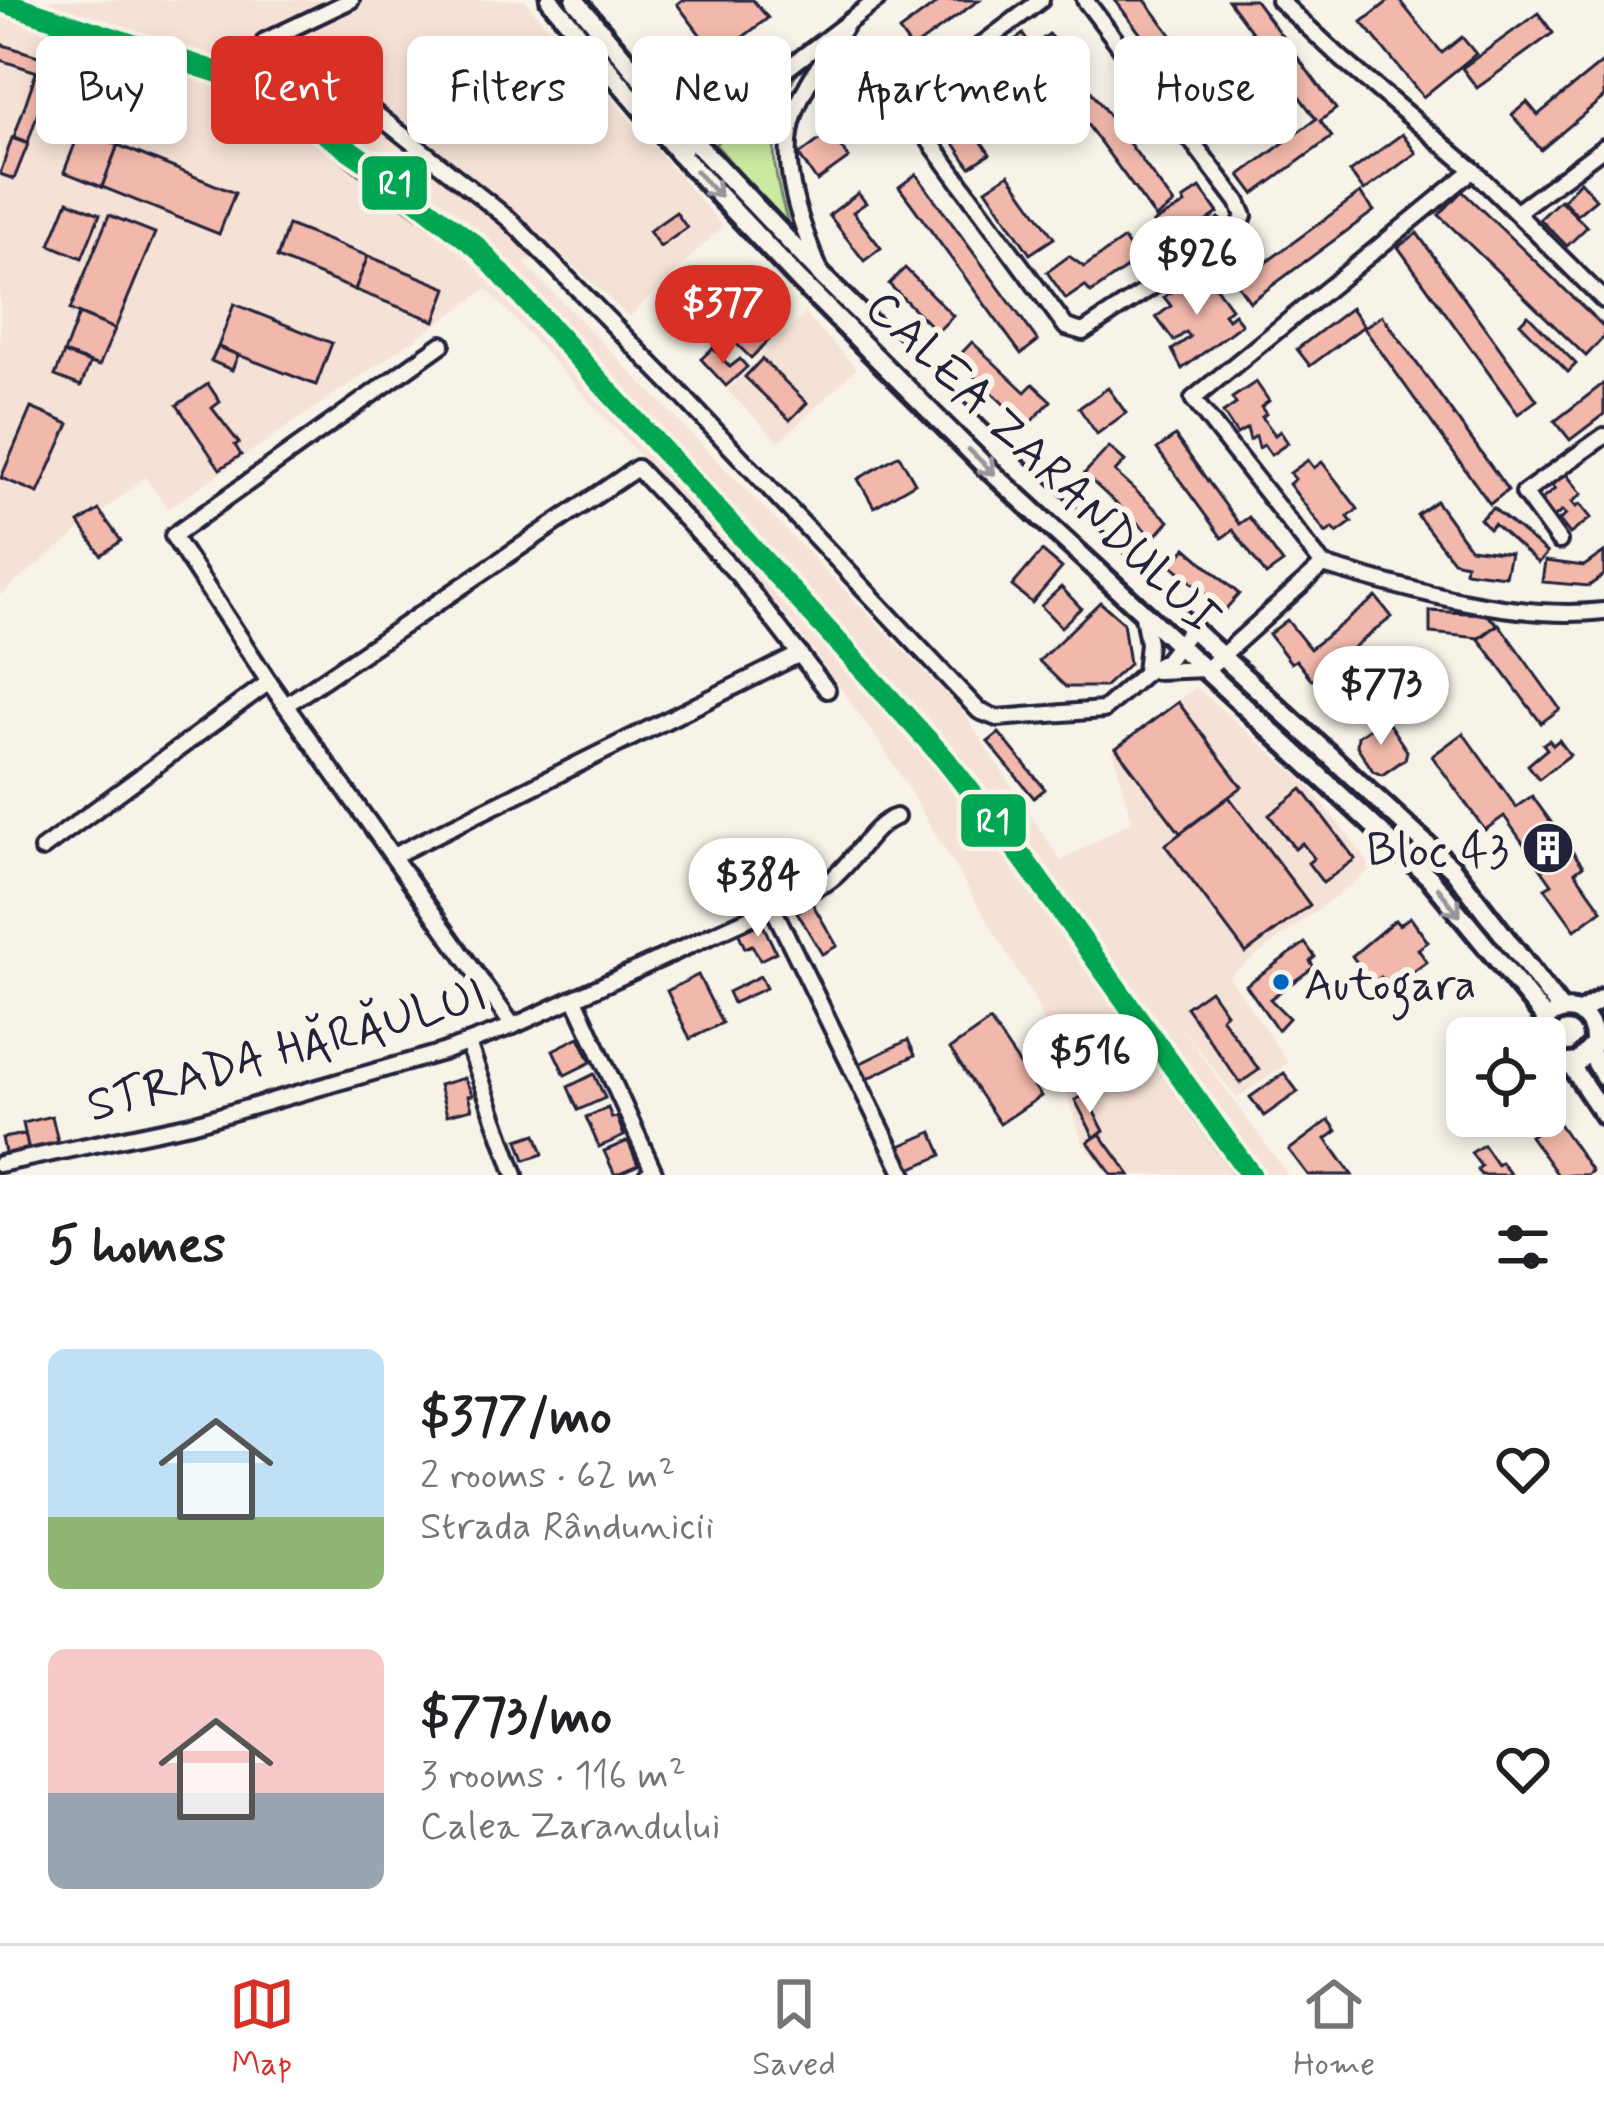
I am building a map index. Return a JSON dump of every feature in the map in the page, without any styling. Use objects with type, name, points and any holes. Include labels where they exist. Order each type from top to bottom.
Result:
[{"type":"main road","name":"CALEA ZARANDULUI","points":[[550,0],[970,452],[1430,878],[1562,1014]]},
{"type":"main road","name":"CALEA ZARANDULUI","points":[[575,0],[686,146],[1000,453],[1452,868],[1562,1014]]},
{"type":"main road","points":[[1559,1017],[1604,998]]},
{"type":"main road","points":[[1562,1014],[1590,1022],[1604,1077]]},
{"type":"main road","points":[[1566,1064],[1596,1038]]},
{"type":"main road","points":[[1570,1064],[1604,1115]]},
{"type":"street","points":[[351,0],[265,41],[261,56],[366,106],[510,220],[979,711],[997,718],[1103,710],[1145,673],[1157,652],[1178,643],[1192,628]]},
{"type":"street","points":[[686,146],[878,0]]},
{"type":"street","points":[[1041,0],[912,101],[916,124],[1066,327],[1084,332],[1238,230],[1244,216],[1085,0]]},
{"type":"street","points":[[1279,0],[1473,170],[1604,301]]},
{"type":"street","points":[[822,276],[796,202],[790,140],[802,98],[847,22]]},
{"type":"street","points":[[1517,212],[1604,146]]},
{"type":"street","points":[[1473,170],[1193,399],[1323,565],[1390,585],[1514,608],[1604,611]]},
{"type":"street","points":[[442,344],[172,536],[269,682],[513,1026]]},
{"type":"street","points":[[1559,541],[1524,493],[1604,436]]},
{"type":"street","points":[[286,705],[632,469],[641,470],[740,576],[827,690]]},
{"type":"street","points":[[1145,673],[1207,669],[1323,565]]},
{"type":"street","points":[[1142,610],[1148,644],[1145,673]]},
{"type":"street","points":[[393,856],[800,654]]},
{"type":"street","points":[[41,849],[269,682]]},
{"type":"street","name":"STRADA HĂRĂULUI","points":[[0,1164],[215,1118],[513,1026],[774,910],[839,875],[883,822],[896,818]]},
{"type":"street","points":[[774,910],[904,1175]]},
{"type":"street","points":[[575,998],[654,1172],[647,1175]]},
{"type":"street","points":[[468,1043],[515,1175]]},
{"type":"shaded area","points":[[0,0],[524,0],[556,36],[407,36],[407,144],[608,144],[608,95],[632,123],[632,144],[651,144],[723,226],[629,317],[551,245],[525,264],[961,709],[1061,861],[1132,821],[1113,750],[1196,687],[1309,786],[1373,868],[1229,976],[1288,1063],[1237,1098],[1176,1021],[1288,1175],[1108,1175],[1083,1143],[1035,1000],[883,747],[792,622],[487,289],[168,509],[145,477],[0,595]]},
{"type":"shaded area","points":[[805,314],[857,368],[779,442],[727,390]]},
{"type":"green space","points":[[715,144],[774,144],[775,168],[790,230]]},
{"type":"building","points":[[682,0],[753,0],[768,18],[744,36],[701,36],[677,4]]},
{"type":"building","points":[[941,0],[979,0],[930,36],[903,36],[899,31]]},
{"type":"building","points":[[1115,0],[1145,0],[1172,36],[1142,36]]},
{"type":"building","points":[[1228,0],[1255,0],[1282,36],[1255,36]]},
{"type":"building","points":[[1390,0],[1399,0],[1442,53],[1462,37],[1476,54],[1423,97],[1362,22]]},
{"type":"building","points":[[1538,13],[1553,33],[1477,88],[1462,68]]},
{"type":"building","points":[[0,44],[36,55],[36,72],[0,60]]},
{"type":"building","points":[[1297,57],[1336,109],[1320,121],[1332,137],[1254,194],[1240,175],[1282,144],[1297,144],[1297,133],[1316,119],[1297,93]]},
{"type":"building","points":[[1604,61],[1604,97],[1541,150],[1512,115],[1527,102],[1538,115]]},
{"type":"building","points":[[36,73],[36,118],[28,142],[14,137]]},
{"type":"building","points":[[1090,90],[1114,122],[1114,144],[1130,144],[1174,204],[1156,218],[1090,128]]},
{"type":"building","points":[[1402,134],[1416,153],[1364,191],[1350,172]]},
{"type":"building","points":[[12,138],[28,144],[14,179],[0,174]]},
{"type":"building","points":[[815,143],[839,144],[849,158],[817,181],[799,155]]},
{"type":"building","points":[[75,144],[118,145],[102,187],[64,172]]},
{"type":"building","points":[[955,144],[983,144],[990,154],[970,167]]},
{"type":"building","points":[[118,145],[235,193],[219,234],[102,187]]},
{"type":"building","points":[[916,174],[1038,341],[1021,354],[899,187]]},
{"type":"building","points":[[1009,174],[1054,238],[1030,254],[986,189]]},
{"type":"building","points":[[1580,181],[1596,199],[1577,215],[1563,200]]},
{"type":"building","points":[[1200,188],[1218,213],[1204,223],[1206,227],[1219,218],[1225,225],[1203,240],[1194,228],[1170,246],[1153,223],[1185,204],[1183,200]]},
{"type":"building","points":[[1462,191],[1604,327],[1604,337],[1586,356],[1439,215]]},
{"type":"building","points":[[858,193],[866,203],[853,212],[881,248],[864,261],[829,215]]},
{"type":"building","points":[[1360,193],[1374,211],[1250,302],[1237,284]]},
{"type":"building","points":[[1560,200],[1587,227],[1567,246],[1540,219]]},
{"type":"building","points":[[68,201],[100,214],[82,258],[50,245]]},
{"type":"building","points":[[676,212],[687,228],[660,247],[649,231]]},
{"type":"building","points":[[109,215],[155,233],[115,329],[70,310]]},
{"type":"building","points":[[288,225],[368,256],[355,290],[277,258]]},
{"type":"building","points":[[1417,233],[1537,400],[1518,414],[1398,247]]},
{"type":"building","points":[[1124,239],[1138,260],[1091,293],[1085,286],[1066,299],[1047,272],[1069,256],[1084,267]]},
{"type":"building","points":[[368,256],[447,288],[435,321],[355,290]]},
{"type":"building","points":[[905,268],[953,316],[937,332],[889,284]]},
{"type":"building","points":[[1202,269],[1231,308],[1224,314],[1228,319],[1234,314],[1242,324],[1182,369],[1172,350],[1190,337],[1186,332],[1174,341],[1156,317],[1171,306],[1164,297]]},
{"type":"building","points":[[711,277],[735,303],[703,333],[689,319],[679,328],[665,314]]},
{"type":"building","points":[[234,304],[332,343],[316,385],[218,347]]},
{"type":"building","points":[[735,307],[769,340],[751,358],[717,325]]},
{"type":"building","points":[[1351,308],[1364,326],[1310,366],[1297,349]]},
{"type":"building","points":[[79,314],[115,329],[99,366],[64,353]]},
{"type":"building","points":[[1382,315],[1508,490],[1490,504],[1364,328]]},
{"type":"building","points":[[1528,315],[1576,364],[1568,372],[1520,323]]},
{"type":"building","points":[[972,342],[1025,392],[1033,384],[1051,401],[1027,426],[956,359]]},
{"type":"building","points":[[218,347],[238,355],[232,370],[211,361]]},
{"type":"building","points":[[713,348],[730,367],[740,359],[747,367],[726,386],[701,359]]},
{"type":"building","points":[[64,353],[90,363],[81,386],[55,376]]},
{"type":"building","points":[[762,359],[807,403],[790,420],[745,377]]},
{"type":"building","points":[[1256,382],[1269,401],[1261,407],[1266,414],[1262,417],[1288,443],[1271,455],[1264,445],[1259,448],[1256,436],[1250,440],[1247,428],[1237,434],[1223,413],[1236,404],[1232,398]]},
{"type":"building","points":[[1604,383],[1604,414],[1570,440],[1555,421]]},
{"type":"building","points":[[208,384],[220,402],[212,408],[239,443],[235,445],[241,455],[220,469],[177,405]]},
{"type":"building","points":[[1108,388],[1126,413],[1097,434],[1079,408]]},
{"type":"building","points":[[31,408],[69,424],[38,493],[1,478]]},
{"type":"building","points":[[1175,436],[1239,524],[1249,517],[1283,563],[1266,575],[1233,530],[1222,538],[1157,449]]},
{"type":"building","points":[[1109,447],[1125,461],[1115,472],[1169,521],[1154,538],[1084,474]]},
{"type":"building","points":[[899,455],[915,483],[874,507],[858,479]]},
{"type":"building","points":[[1308,460],[1314,468],[1322,462],[1358,509],[1348,517],[1352,522],[1337,533],[1333,528],[1326,533],[1289,484],[1295,479],[1290,473]]},
{"type":"building","points":[[1566,474],[1582,494],[1572,502],[1576,507],[1580,504],[1591,518],[1570,534],[1559,520],[1566,515],[1562,511],[1550,521],[1537,503]]},
{"type":"building","points":[[1436,501],[1470,548],[1510,553],[1505,576],[1465,571],[1466,564],[1453,561],[1417,515]]},
{"type":"building","points":[[1493,508],[1547,553],[1538,563],[1494,524],[1489,529],[1480,519]]},
{"type":"building","points":[[99,510],[121,541],[101,555],[79,523]]},
{"type":"building","points":[[1186,548],[1239,594],[1224,611],[1172,565]]},
{"type":"building","points":[[1042,551],[1062,568],[1032,603],[1012,586]]},
{"type":"building","points":[[1604,552],[1604,575],[1589,586],[1542,582],[1545,561],[1584,566]]},
{"type":"building","points":[[1061,587],[1081,608],[1061,627],[1041,606]]},
{"type":"building","points":[[1376,597],[1392,617],[1312,680],[1296,660],[1291,663],[1269,634],[1287,620],[1310,649]]},
{"type":"building","points":[[1100,602],[1123,622],[1129,664],[1104,687],[1066,687],[1039,661]]},
{"type":"building","points":[[1430,611],[1485,614],[1498,624],[1479,638],[1430,633]]},
{"type":"building","points":[[1499,624],[1560,709],[1541,723],[1479,639]]},
{"type":"building","points":[[1415,659],[1434,685],[1401,709],[1382,683]]},
{"type":"building","points":[[1178,702],[1242,787],[1180,833],[1116,748]]},
{"type":"building","points":[[1378,722],[1389,724],[1407,751],[1405,759],[1382,775],[1373,771],[1357,746],[1358,736]]},
{"type":"building","points":[[999,733],[1045,789],[1034,798],[988,742]]},
{"type":"building","name":"Bloc 43","points":[[1463,733],[1516,807],[1532,796],[1583,866],[1575,872],[1602,910],[1575,930],[1545,888],[1552,884],[1504,816],[1485,830],[1432,756]]},
{"type":"building","points":[[1549,740],[1553,745],[1559,740],[1570,755],[1539,779],[1528,765],[1547,749],[1543,744]]},
{"type":"building","points":[[1302,789],[1355,859],[1323,883],[1308,863],[1314,858],[1302,843],[1295,849],[1269,815]]},
{"type":"building","points":[[1229,797],[1310,905],[1246,953],[1165,845]]},
{"type":"building","points":[[812,903],[837,946],[822,954],[797,912]]},
{"type":"building","points":[[1410,917],[1428,942],[1418,949],[1427,962],[1390,989],[1381,977],[1372,983],[1352,956],[1395,920],[1399,925]]},
{"type":"building","points":[[761,921],[776,952],[760,960],[752,945],[745,948],[738,932]]},
{"type":"building","name":"Autogara","points":[[1305,943],[1315,957],[1310,961],[1314,967],[1270,999],[1289,1018],[1278,1030],[1246,985]]},
{"type":"building","points":[[698,975],[722,1023],[690,1039],[667,991]]},
{"type":"building","points":[[760,976],[766,988],[733,1003],[728,992]]},
{"type":"building","points":[[1210,990],[1226,1013],[1221,1017],[1259,1070],[1240,1083],[1186,1007]]},
{"type":"building","points":[[990,1021],[1041,1096],[1000,1124],[950,1049]]},
{"type":"building","points":[[579,1037],[591,1062],[565,1075],[553,1050]]},
{"type":"building","points":[[908,1040],[915,1055],[865,1080],[857,1065]]},
{"type":"building","points":[[1284,1073],[1298,1092],[1264,1116],[1250,1097]]},
{"type":"building","points":[[594,1074],[605,1098],[578,1110],[568,1087]]},
{"type":"building","points":[[464,1078],[473,1095],[468,1096],[472,1109],[447,1115],[439,1085]]},
{"type":"building","points":[[1085,1095],[1104,1131],[1094,1137],[1075,1100]]},
{"type":"building","points":[[608,1108],[624,1136],[599,1147],[586,1117]]},
{"type":"building","points":[[52,1116],[59,1146],[29,1152],[23,1123]]},
{"type":"building","points":[[1329,1120],[1337,1131],[1326,1139],[1352,1175],[1308,1175],[1289,1150]]},
{"type":"building","points":[[932,1132],[942,1155],[910,1169],[900,1146]]},
{"type":"building","points":[[25,1134],[29,1152],[6,1157],[2,1138]]},
{"type":"building","points":[[536,1134],[543,1154],[525,1160],[518,1140]]},
{"type":"building","points":[[1100,1134],[1130,1175],[1112,1175],[1088,1142]]},
{"type":"building","points":[[1566,1134],[1592,1171],[1558,1175],[1531,1137]]},
{"type":"building","points":[[628,1141],[638,1165],[615,1175],[604,1151]]},
{"type":"building","points":[[1483,1145],[1511,1175],[1481,1175],[1477,1170],[1481,1166],[1471,1153]]},
{"type":"railway","points":[[0,10],[134,49],[220,83],[303,129],[471,254],[936,764],[1015,864],[1238,1175]]},
{"type":"transit line","name":"R1","points":[[0,1],[223,74],[305,120],[377,169],[477,247],[944,758],[1022,857],[1251,1175]]},
{"type":"place","name":"Bloc 43","points":[[1548,848]]},
{"type":"place","name":"Autogara","points":[[1281,982]]}]
